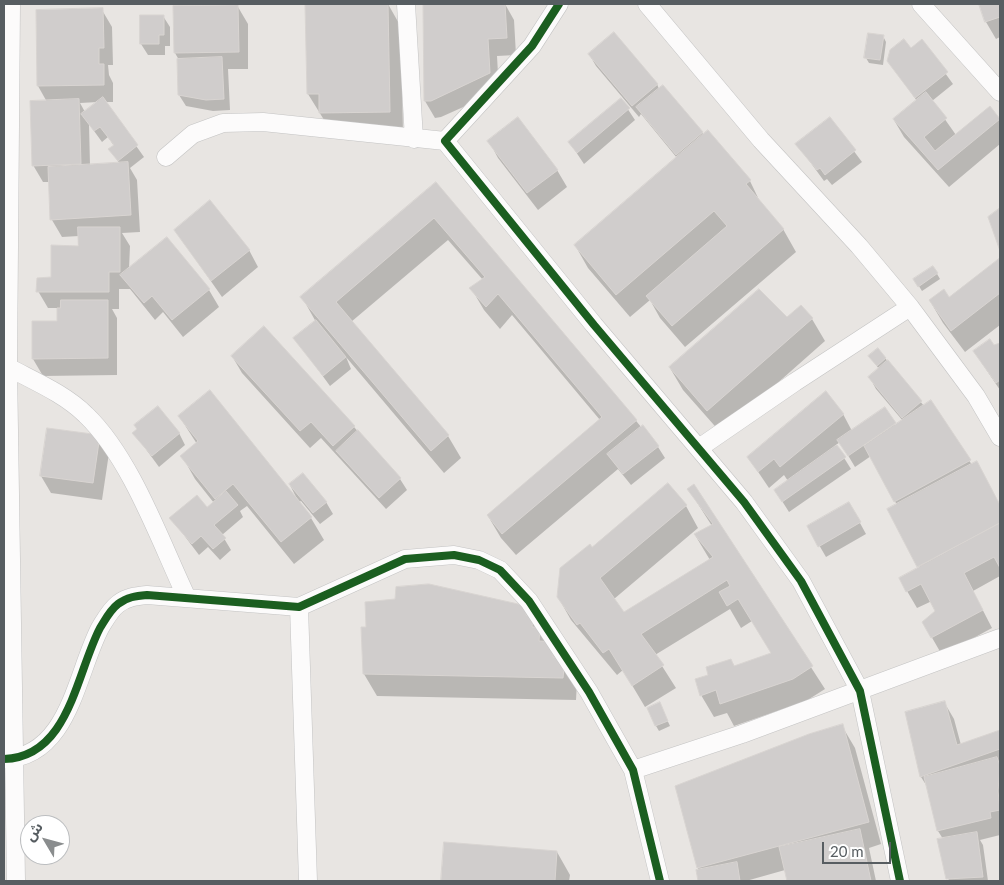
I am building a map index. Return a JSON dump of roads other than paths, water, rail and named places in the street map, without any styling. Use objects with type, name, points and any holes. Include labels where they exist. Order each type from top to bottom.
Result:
[{"type":"street","points":[[11,4],[6,367],[9,758],[16,881]]},
{"type":"street","points":[[406,4],[414,139]]},
{"type":"street","points":[[445,141],[532,46],[559,4]]},
{"type":"street","points":[[647,4],[761,140],[859,246],[910,306],[976,396],[1000,438]]},
{"type":"street","points":[[921,4],[1000,92]]},
{"type":"street","points":[[166,157],[193,134],[223,124],[263,122],[445,141],[594,325],[744,502],[801,581],[860,691],[900,881]]},
{"type":"street","points":[[699,448],[910,306]]},
{"type":"street","points":[[6,367],[63,397],[86,414],[107,438],[134,485],[186,598]]},
{"type":"street","points":[[9,758],[37,748],[51,738],[62,721],[93,641],[107,616],[118,604],[130,597],[147,595],[299,607],[405,559],[454,555],[479,560],[500,570],[530,602],[589,692],[633,770],[660,881]]},
{"type":"street","points":[[299,607],[308,881]]},
{"type":"street","points":[[633,770],[860,691],[1000,638]]}]
